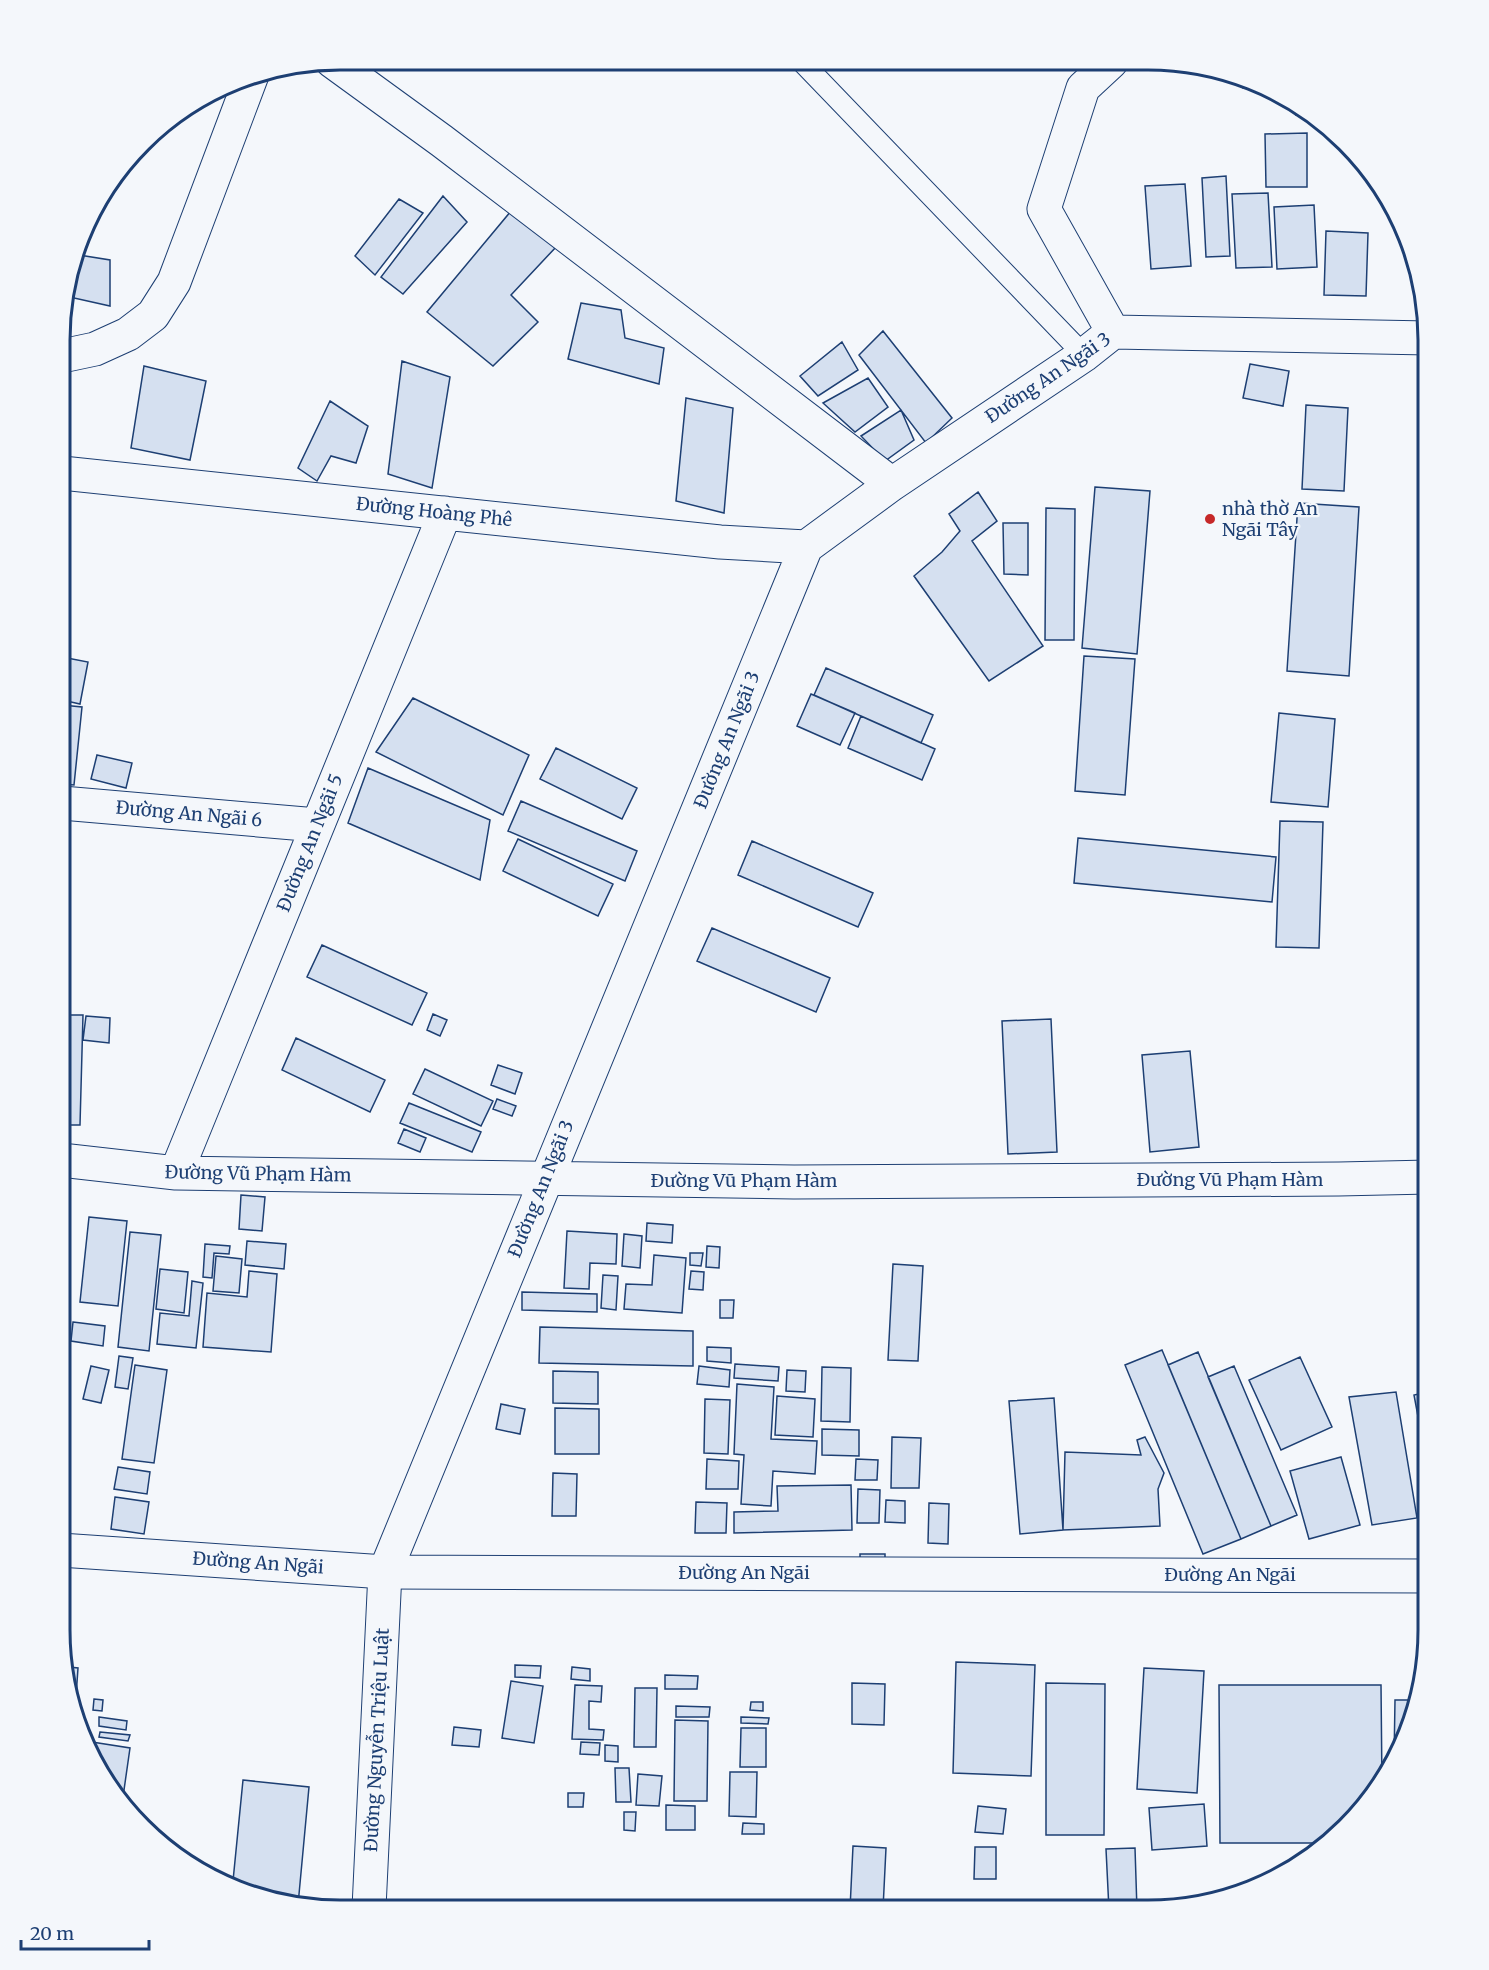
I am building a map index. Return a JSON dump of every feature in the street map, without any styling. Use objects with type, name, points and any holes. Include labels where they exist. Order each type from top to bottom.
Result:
[{"type":"street","points":[[344,70],[442,141],[892,484]]},
{"type":"street","points":[[1102,70],[1083,88],[1044,209],[1113,332]]},
{"type":"street","points":[[70,355],[95,350],[128,334],[153,315],[174,282],[247,87]]},
{"type":"street","name":"Đường An Ngãi 3","points":[[386,1572],[806,547],[892,484],[1084,355],[1113,332],[1418,338]]},
{"type":"street","name":"Đường Hoàng Phê","points":[[70,474],[720,542],[806,547]]},
{"type":"street","name":"Đường An Ngãi 5","points":[[176,1173],[445,513]]},
{"type":"street","name":"Đường An Ngãi 6","points":[[70,804],[317,825]]},
{"type":"street","name":"Đường Vũ Phạm Hàm","points":[[70,1161],[176,1173],[794,1182],[1418,1177]]},
{"type":"street","name":"Đường An Ngãi","points":[[70,1551],[386,1572],[1418,1576]]},
{"type":"street","name":"Đường Nguyễn Triệu Luật","points":[[369,1900],[386,1572]]},
{"type":"lane","points":[[810,70],[1084,355]]},
{"type":"building","points":[[1307,133],[1307,187],[1266,187],[1265,134]]},
{"type":"building","points":[[1226,176],[1230,256],[1206,257],[1202,178]]},
{"type":"building","points":[[1185,184],[1191,266],[1151,269],[1145,186]]},
{"type":"building","points":[[1268,193],[1272,267],[1236,268],[1232,194]]},
{"type":"building","points":[[443,196],[467,222],[403,294],[381,277]]},
{"type":"building","points":[[399,199],[423,213],[375,275],[355,256]]},
{"type":"building","points":[[1314,205],[1317,267],[1277,269],[1274,207]]},
{"type":"building","points":[[511,211],[556,247],[511,295],[538,322],[493,366],[427,312]]},
{"type":"building","points":[[1326,231],[1368,233],[1366,296],[1324,295]]},
{"type":"building","points":[[84,256],[110,260],[110,306],[74,298]]},
{"type":"building","points":[[581,303],[621,310],[625,338],[664,348],[659,384],[568,359]]},
{"type":"building","points":[[883,331],[952,418],[926,443],[859,355]]},
{"type":"building","points":[[842,342],[858,370],[818,396],[800,376]]},
{"type":"building","points":[[402,361],[450,377],[432,488],[388,474]]},
{"type":"building","points":[[1250,364],[1289,371],[1283,406],[1243,398]]},
{"type":"building","points":[[144,366],[206,381],[190,460],[131,448]]},
{"type":"building","points":[[868,378],[888,407],[855,432],[823,403]]},
{"type":"building","points":[[686,398],[733,408],[724,513],[676,501]]},
{"type":"building","points":[[330,401],[368,426],[356,463],[331,456],[317,481],[298,468]]},
{"type":"building","points":[[1306,405],[1348,408],[1344,491],[1302,489]]},
{"type":"building","points":[[901,410],[914,440],[885,461],[861,436]]},
{"type":"building","points":[[1095,487],[1150,491],[1137,654],[1082,648]]},
{"type":"building","points":[[978,492],[997,521],[972,541],[1043,646],[989,681],[914,576],[942,552],[960,531],[949,514]]},
{"type":"building","points":[[1298,503],[1359,507],[1349,676],[1287,671]]},
{"type":"building","points":[[1046,508],[1075,509],[1074,640],[1045,640]]},
{"type":"building","points":[[1003,523],[1028,523],[1028,575],[1004,574]]},
{"type":"building","points":[[1084,656],[1135,659],[1125,795],[1075,791]]},
{"type":"building","points":[[70,659],[88,662],[80,704],[70,702]]},
{"type":"building","points":[[826,668],[933,715],[921,743],[814,695]]},
{"type":"building","points":[[811,694],[855,713],[840,745],[797,726]]},
{"type":"building","points":[[413,698],[529,755],[503,815],[376,752]]},
{"type":"building","points":[[70,706],[82,707],[74,785],[70,785]]},
{"type":"building","points":[[1279,713],[1335,719],[1328,807],[1271,802]]},
{"type":"building","points":[[861,716],[935,749],[922,780],[848,748]]},
{"type":"building","points":[[556,748],[637,788],[622,819],[540,779]]},
{"type":"building","points":[[97,755],[132,763],[126,788],[91,779]]},
{"type":"building","points":[[368,768],[490,820],[480,880],[348,823]]},
{"type":"building","points":[[521,801],[637,851],[625,881],[508,831]]},
{"type":"building","points":[[1280,821],[1323,822],[1319,948],[1276,947]]},
{"type":"building","points":[[1078,838],[1276,857],[1272,902],[1074,883]]},
{"type":"building","points":[[518,839],[613,884],[598,916],[503,871]]},
{"type":"building","points":[[752,841],[873,893],[858,927],[738,875]]},
{"type":"building","points":[[712,928],[830,978],[816,1012],[697,961]]},
{"type":"building","points":[[322,945],[427,993],[412,1025],[307,977]]},
{"type":"building","points":[[433,1014],[447,1020],[440,1036],[427,1030]]},
{"type":"building","points":[[70,1015],[83,1015],[80,1125],[70,1125]]},
{"type":"building","points":[[86,1016],[110,1018],[109,1043],[83,1040]]},
{"type":"building","points":[[1051,1019],[1057,1152],[1008,1154],[1002,1021]]},
{"type":"building","points":[[296,1038],[385,1080],[370,1112],[282,1070]]},
{"type":"building","points":[[1190,1051],[1199,1147],[1150,1152],[1142,1055]]},
{"type":"building","points":[[498,1065],[522,1073],[515,1094],[491,1085]]},
{"type":"building","points":[[425,1069],[493,1101],[481,1126],[413,1094]]},
{"type":"building","points":[[497,1099],[516,1106],[512,1116],[493,1109]]},
{"type":"building","points":[[409,1103],[481,1132],[472,1152],[400,1123]]},
{"type":"building","points":[[404,1129],[426,1138],[420,1152],[398,1143]]},
{"type":"building","points":[[241,1195],[265,1197],[262,1231],[239,1229]]},
{"type":"building","points":[[89,1217],[127,1221],[118,1306],[80,1302]]},
{"type":"building","points":[[647,1223],[673,1225],[672,1243],[646,1241]]},
{"type":"building","points":[[567,1231],[617,1234],[616,1264],[590,1263],[589,1289],[564,1288]]},
{"type":"building","points":[[130,1232],[161,1235],[149,1351],[118,1347]]},
{"type":"building","points":[[624,1234],[642,1236],[640,1268],[622,1266]]},
{"type":"building","points":[[247,1241],[286,1244],[284,1269],[245,1265]]},
{"type":"building","points":[[205,1244],[230,1246],[229,1254],[214,1253],[212,1278],[203,1277]]},
{"type":"building","points":[[707,1246],[720,1247],[719,1268],[706,1267]]},
{"type":"building","points":[[690,1253],[703,1253],[701,1266],[690,1265]]},
{"type":"building","points":[[654,1255],[686,1258],[682,1313],[624,1309],[626,1284],[652,1285]]},
{"type":"building","points":[[216,1256],[242,1259],[239,1293],[213,1291]]},
{"type":"building","points":[[893,1264],[923,1266],[918,1361],[888,1360]]},
{"type":"building","points":[[160,1269],[188,1272],[184,1313],[156,1309]]},
{"type":"building","points":[[249,1271],[277,1274],[271,1352],[203,1347],[207,1293],[247,1297]]},
{"type":"building","points":[[691,1271],[704,1272],[703,1290],[689,1289]]},
{"type":"building","points":[[603,1275],[618,1276],[616,1310],[601,1308]]},
{"type":"building","points":[[192,1281],[203,1283],[196,1348],[157,1344],[160,1313],[189,1316]]},
{"type":"building","points":[[522,1292],[597,1294],[597,1312],[522,1310]]},
{"type":"building","points":[[720,1300],[734,1300],[733,1318],[720,1318]]},
{"type":"building","points":[[73,1322],[105,1326],[103,1346],[71,1341]]},
{"type":"building","points":[[540,1327],[693,1331],[693,1366],[539,1363]]},
{"type":"building","points":[[707,1347],[731,1348],[731,1363],[707,1361]]},
{"type":"building","points":[[1162,1350],[1241,1539],[1203,1554],[1125,1365]]},
{"type":"building","points":[[1198,1352],[1271,1526],[1241,1539],[1168,1365]]},
{"type":"building","points":[[119,1356],[133,1358],[128,1389],[115,1387]]},
{"type":"building","points":[[1300,1357],[1332,1427],[1281,1450],[1249,1380]]},
{"type":"building","points":[[735,1364],[779,1367],[778,1381],[734,1378]]},
{"type":"building","points":[[135,1365],[167,1370],[154,1463],[122,1459]]},
{"type":"building","points":[[91,1366],[109,1370],[101,1403],[83,1399]]},
{"type":"building","points":[[699,1366],[730,1370],[729,1387],[697,1384]]},
{"type":"building","points":[[1234,1366],[1297,1515],[1271,1526],[1208,1377]]},
{"type":"building","points":[[822,1367],[851,1368],[850,1422],[821,1421]]},
{"type":"building","points":[[787,1370],[806,1371],[805,1392],[786,1391]]},
{"type":"building","points":[[553,1371],[598,1372],[598,1404],[553,1403]]},
{"type":"building","points":[[737,1384],[774,1387],[771,1439],[817,1441],[815,1474],[773,1471],[771,1506],[741,1504],[744,1455],[734,1454]]},
{"type":"building","points":[[1396,1392],[1417,1518],[1372,1525],[1349,1397]]},
{"type":"building","points":[[1418,1394],[1418,1416],[1414,1395]]},
{"type":"building","points":[[777,1396],[815,1399],[813,1437],[775,1435]]},
{"type":"building","points":[[1054,1398],[1063,1530],[1020,1534],[1009,1401]]},
{"type":"building","points":[[705,1399],[730,1400],[728,1454],[704,1453]]},
{"type":"building","points":[[501,1404],[525,1409],[520,1434],[496,1429]]},
{"type":"building","points":[[555,1408],[599,1409],[599,1454],[555,1454]]},
{"type":"building","points":[[822,1429],[859,1430],[859,1456],[822,1455]]},
{"type":"building","points":[[892,1437],[921,1438],[919,1488],[891,1488]]},
{"type":"building","points":[[1145,1437],[1164,1473],[1158,1489],[1160,1526],[1063,1530],[1065,1452],[1141,1455],[1137,1440]]},
{"type":"building","points":[[1341,1457],[1360,1525],[1309,1539],[1290,1471]]},
{"type":"building","points":[[707,1459],[739,1461],[738,1489],[706,1489]]},
{"type":"building","points":[[856,1459],[878,1460],[877,1480],[855,1480]]},
{"type":"building","points":[[118,1467],[150,1472],[147,1494],[114,1489]]},
{"type":"building","points":[[553,1473],[577,1474],[576,1516],[552,1516]]},
{"type":"building","points":[[851,1485],[852,1530],[734,1533],[734,1512],[778,1511],[777,1486]]},
{"type":"building","points":[[858,1489],[880,1490],[879,1523],[857,1523]]},
{"type":"building","points":[[115,1497],[149,1502],[144,1534],[111,1529]]},
{"type":"building","points":[[886,1500],[905,1501],[905,1523],[885,1522]]},
{"type":"building","points":[[696,1502],[727,1503],[726,1533],[695,1533]]},
{"type":"building","points":[[929,1503],[949,1504],[948,1544],[928,1543]]},
{"type":"building","points":[[860,1554],[885,1554],[885,1573],[860,1573]]},
{"type":"building","points":[[956,1662],[1035,1665],[1031,1776],[953,1773]]},
{"type":"building","points":[[515,1665],[541,1666],[540,1678],[515,1677]]},
{"type":"building","points":[[73,1667],[78,1668],[77,1686]]},
{"type":"building","points":[[572,1667],[590,1669],[590,1681],[571,1679]]},
{"type":"building","points":[[1144,1668],[1204,1671],[1197,1793],[1137,1789]]},
{"type":"building","points":[[665,1675],[698,1676],[697,1689],[665,1689]]},
{"type":"building","points":[[511,1681],[543,1686],[534,1743],[502,1738]]},
{"type":"building","points":[[852,1683],[885,1684],[884,1725],[852,1724]]},
{"type":"building","points":[[1046,1683],[1105,1684],[1104,1835],[1046,1835]]},
{"type":"building","points":[[575,1685],[602,1686],[601,1702],[589,1701],[589,1729],[604,1730],[603,1740],[572,1739]]},
{"type":"building","points":[[1219,1685],[1381,1685],[1382,1765],[1363,1794],[1340,1821],[1314,1843],[1220,1843]]},
{"type":"building","points":[[635,1688],[657,1688],[656,1747],[634,1747]]},
{"type":"building","points":[[94,1699],[103,1700],[102,1711],[93,1710]]},
{"type":"building","points":[[1395,1700],[1409,1700],[1404,1717],[1394,1741]]},
{"type":"building","points":[[751,1702],[763,1702],[763,1711],[750,1710]]},
{"type":"building","points":[[676,1706],[710,1707],[709,1717],[676,1717]]},
{"type":"building","points":[[99,1717],[127,1721],[126,1730],[99,1726]]},
{"type":"building","points":[[741,1717],[769,1718],[768,1724],[741,1723]]},
{"type":"building","points":[[675,1720],[708,1721],[707,1801],[674,1801]]},
{"type":"building","points":[[454,1727],[481,1730],[479,1747],[452,1745]]},
{"type":"building","points":[[741,1728],[766,1728],[766,1767],[740,1767]]},
{"type":"building","points":[[100,1732],[130,1735],[128,1741],[99,1737]]},
{"type":"building","points":[[95,1742],[130,1748],[124,1791]]},
{"type":"building","points":[[581,1742],[600,1743],[599,1755],[580,1754]]},
{"type":"building","points":[[605,1745],[618,1746],[618,1762],[605,1761]]},
{"type":"building","points":[[615,1768],[629,1768],[631,1802],[616,1802]]},
{"type":"building","points":[[730,1772],[757,1772],[756,1817],[729,1816]]},
{"type":"building","points":[[638,1774],[662,1776],[659,1806],[636,1805]]},
{"type":"building","points":[[243,1780],[309,1787],[299,1896],[270,1890],[233,1877]]},
{"type":"building","points":[[568,1793],[584,1793],[583,1807],[568,1807]]},
{"type":"building","points":[[1204,1804],[1207,1846],[1152,1850],[1149,1808]]},
{"type":"building","points":[[666,1805],[695,1806],[695,1830],[666,1830]]},
{"type":"building","points":[[978,1806],[1006,1809],[1003,1834],[975,1832]]},
{"type":"building","points":[[624,1812],[636,1812],[635,1831],[624,1830]]},
{"type":"building","points":[[743,1823],[764,1824],[764,1834],[742,1834]]},
{"type":"building","points":[[853,1846],[886,1848],[883,1900],[850,1900]]},
{"type":"building","points":[[975,1847],[996,1847],[996,1879],[974,1879]]},
{"type":"building","points":[[1135,1848],[1137,1900],[1109,1900],[1106,1849]]},
{"type":"place","name":"nhà thờ An Ngãi Tây","points":[[1210,519]]}]
